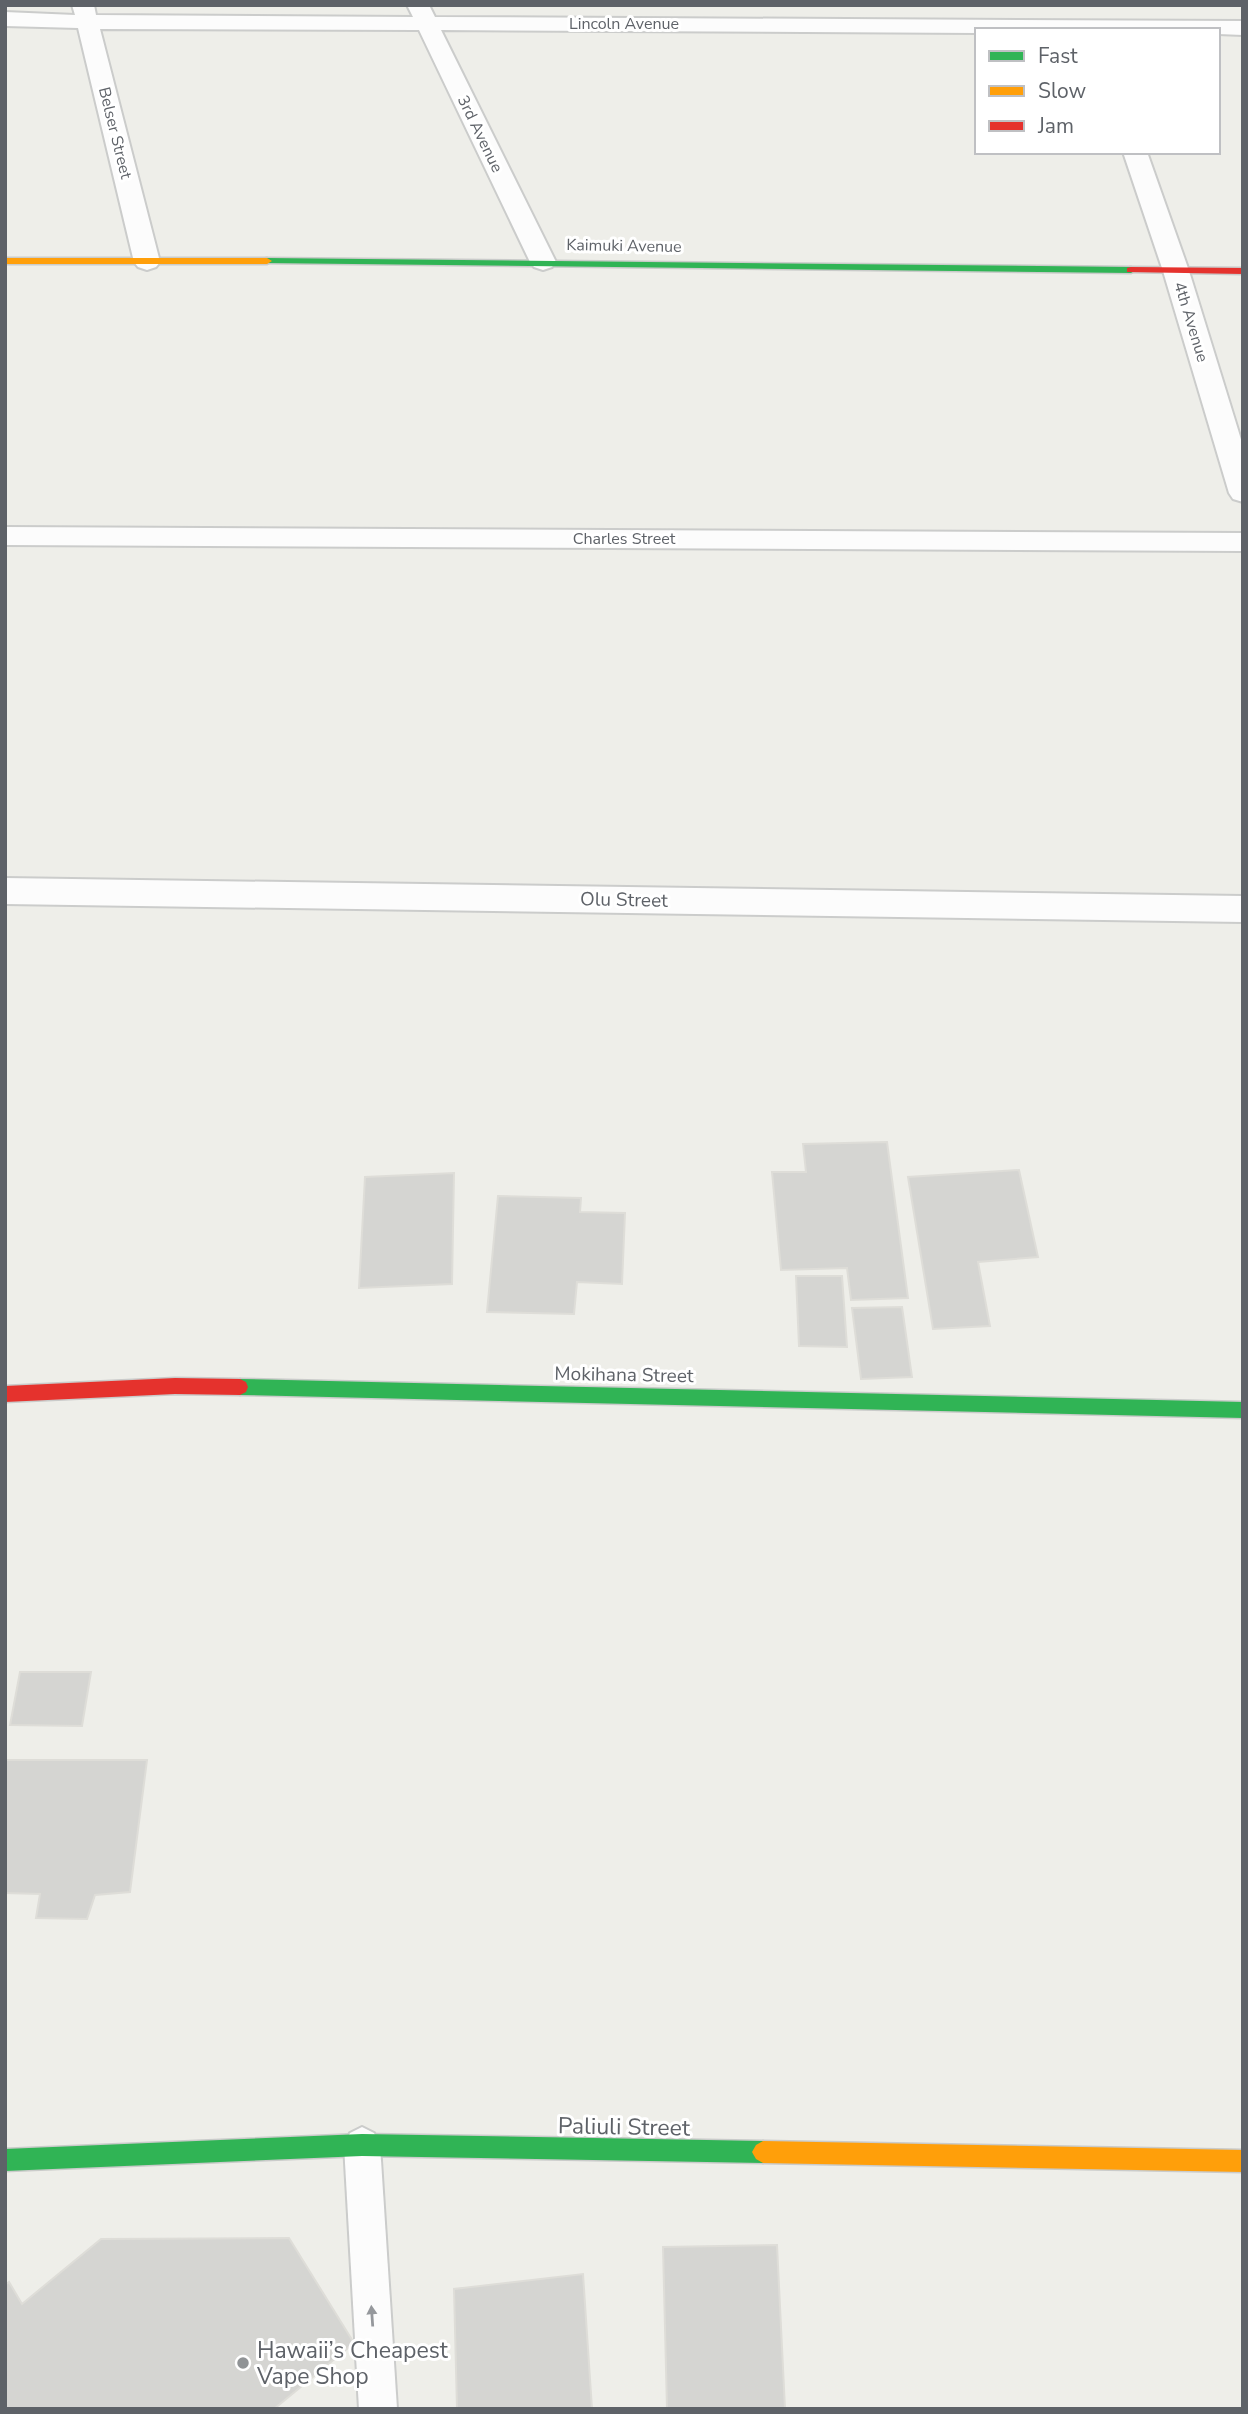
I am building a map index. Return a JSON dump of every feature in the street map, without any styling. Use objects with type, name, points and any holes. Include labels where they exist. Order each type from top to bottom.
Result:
[{"type":"street","points":[[1083,5],[1092,28]]},
{"type":"street","name":"Lincoln Avenue","points":[[5,19],[85,14],[421,14],[1047,28]]},
{"type":"street","name":"Belser Street","points":[[85,14],[147,261]]},
{"type":"street","name":"3rd Avenue","points":[[421,14],[543,262]]},
{"type":"street","name":"Lincoln Avenue","points":[[1220,28],[1243,28]]},
{"type":"street","name":"4th Avenue","points":[[1136,154],[1176,271],[1243,493]]},
{"type":"street","name":"Kaimuki Avenue","points":[[5,261],[543,262],[1243,271]]},
{"type":"street","name":"Charles Street","points":[[5,536],[1243,542]]},
{"type":"street","name":"Olu Street","points":[[5,891],[1243,909]]},
{"type":"street","name":"Mokihana Street","points":[[5,1394],[175,1386],[1243,1410]]},
{"type":"street","name":"Paliuli Street","points":[[5,2160],[362,2145],[1243,2161]]},
{"type":"lane","points":[[362,2145],[378,2409]]},
{"type":"building","points":[[887,1142],[908,1298],[851,1300],[847,1268],[781,1270],[772,1172],[806,1172],[803,1144]]},
{"type":"building","points":[[1019,1170],[1038,1257],[978,1262],[990,1326],[933,1329],[908,1177]]},
{"type":"building","points":[[454,1173],[452,1284],[359,1288],[365,1177]]},
{"type":"building","points":[[498,1196],[581,1198],[580,1212],[625,1213],[622,1284],[577,1282],[574,1314],[487,1312]]},
{"type":"building","points":[[796,1276],[842,1276],[847,1347],[799,1346]]},
{"type":"building","points":[[902,1307],[912,1377],[861,1379],[852,1308]]},
{"type":"building","points":[[20,1672],[91,1672],[82,1726],[10,1725]]},
{"type":"building","points":[[5,1760],[147,1760],[130,1892],[95,1895],[87,1919],[36,1918],[40,1894],[5,1893]]},
{"type":"building","points":[[289,2238],[354,2343],[274,2409],[5,2409],[5,2285],[9,2282],[22,2304],[101,2239]]},
{"type":"building","points":[[777,2245],[785,2409],[667,2409],[663,2247]]},
{"type":"building","points":[[583,2274],[592,2409],[457,2409],[454,2289]]},
{"type":"traffic: fast","points":[[267,261],[1131,270]]},
{"type":"traffic: fast","points":[[240,1387],[1243,1410]]},
{"type":"traffic: fast","points":[[5,2160],[362,2145],[763,2152]]},
{"type":"traffic: slow","points":[[5,261],[267,261]]},
{"type":"traffic: slow","points":[[763,2152],[1243,2161]]},
{"type":"traffic: jam","points":[[1131,270],[1243,271]]},
{"type":"traffic: jam","points":[[5,1394],[175,1386],[240,1387]]},
{"type":"place","name":"Hawaii’s Cheapest Vape Shop","points":[[243,2363]]}]
